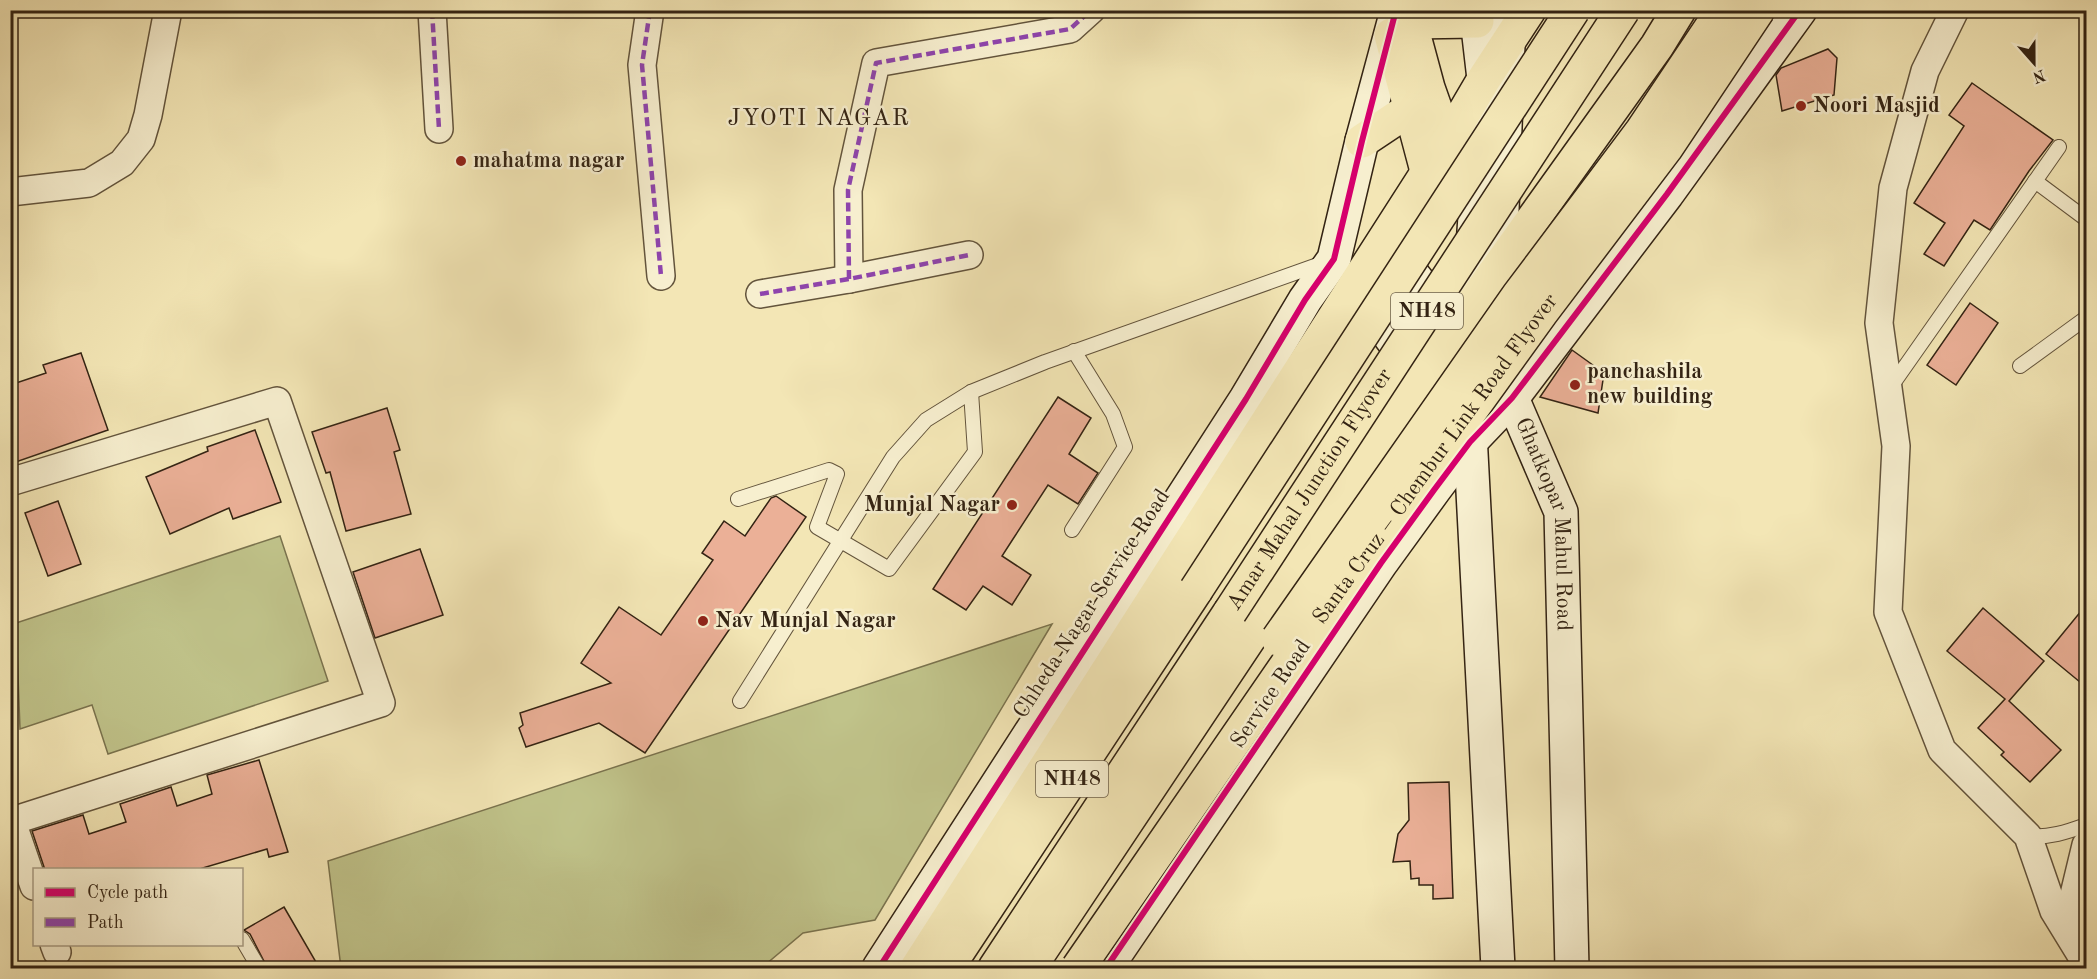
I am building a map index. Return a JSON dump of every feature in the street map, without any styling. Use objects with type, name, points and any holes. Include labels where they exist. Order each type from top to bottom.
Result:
[{"type":"highway","points":[[917,969],[1447,142],[1484,79],[1529,10]]},
{"type":"highway","name":"Amar Mahal Junction Flyover","points":[[947,969],[1573,10]]},
{"type":"highway","name":"Amar Mahal Junction Flyover","points":[[995,969],[1623,10]]},
{"type":"highway","points":[[1029,969],[1422,379],[1464,327],[1500,265],[1657,46],[1679,10]]},
{"type":"highway","name":"Santa Cruz – Chembur Link Road Flyover","points":[[1054,969],[1287,626],[1518,296],[1642,132],[1723,10]]},
{"type":"highway","name":"Santa Cruz – Chembur Link Road Flyover","points":[[1078,969],[1286,666],[1540,313],[1666,148],[1758,10]]},
{"type":"highway","points":[[1401,20],[1486,14]]},
{"type":"highway","points":[[1401,20],[1410,109],[1427,171]]},
{"type":"highway","points":[[1401,20],[1447,142]]},
{"type":"highway","points":[[1362,141],[1410,109]]},
{"type":"street","points":[[10,192],[89,183],[122,163],[141,139],[146,123],[168,10]]},
{"type":"street","points":[[432,10],[439,129]]},
{"type":"street","points":[[650,10],[642,65],[661,276]]},
{"type":"street","points":[[849,279],[848,190],[876,63],[1070,29],[1091,10]]},
{"type":"street","name":"Service Road","points":[[1106,969],[1382,563],[1470,442],[1512,398],[1667,194],[1800,10]]},
{"type":"street","points":[[1955,10],[1925,71],[1893,189],[1879,323],[1896,446],[1888,612],[1942,750],[2028,837],[2054,911],[2082,952]]},
{"type":"street","points":[[1486,14],[1484,79],[1464,327],[1498,969]]},
{"type":"street","name":"Ghatkopar Mahul Road","points":[[1486,14],[1508,45],[1500,265],[1512,398],[1561,512],[1572,969]]},
{"type":"street","points":[[1401,20],[1362,141],[1334,259],[1353,289],[1470,442]]},
{"type":"street","points":[[1384,239],[1464,327],[1512,398]]},
{"type":"street","points":[[760,294],[969,255]]},
{"type":"street","name":"Chheda Nagar Service Road","points":[[879,969],[1246,399],[1305,300],[1334,259]]},
{"type":"street","points":[[10,483],[277,401],[381,703],[11,818],[33,883]]},
{"type":"street","points":[[2082,952],[2073,899],[2086,845]]},
{"type":"lane","points":[[1888,390],[2059,147]]},
{"type":"lane","points":[[2035,181],[2086,219]]},
{"type":"lane","points":[[740,701],[892,457],[926,420],[971,392],[1074,351],[1334,259]]},
{"type":"lane","points":[[2020,366],[2086,318]]},
{"type":"lane","points":[[1072,531],[1125,447],[1113,414],[1074,351]]},
{"type":"lane","points":[[738,499],[829,470],[837,474],[817,527],[890,569],[975,452],[971,392]]},
{"type":"lane","points":[[2028,837],[2054,835],[2086,825]]},
{"type":"lane","points":[[243,941],[259,969]]},
{"type":"green space","points":[[280,536],[328,681],[108,754],[92,705],[20,729],[16,623]]},
{"type":"green space","points":[[1052,624],[875,920],[803,933],[763,968],[341,968],[328,861]]},
{"type":"building","points":[[1828,49],[1837,58],[1834,95],[1782,111],[1776,75],[1781,68]]},
{"type":"building","points":[[1972,83],[2053,140],[2029,171],[1990,230],[1974,220],[1944,266],[1924,254],[1945,223],[1914,203],[1964,126],[1949,115]]},
{"type":"building","points":[[1970,303],[1998,323],[1956,385],[1927,365]]},
{"type":"building","name":"panchashila new building","points":[[1572,350],[1604,373],[1598,413],[1540,397]]},
{"type":"building","points":[[81,353],[108,430],[10,464],[10,385],[46,373],[43,365]]},
{"type":"building","name":"Munjal Nagar","points":[[1058,397],[1091,418],[1069,454],[1098,473],[1078,504],[1048,485],[1002,556],[1031,575],[1012,605],[983,586],[966,610],[933,589]]},
{"type":"building","points":[[387,408],[400,450],[394,452],[411,514],[346,531],[330,472],[326,473],[312,432]]},
{"type":"building","points":[[255,430],[281,502],[233,519],[229,508],[170,534],[146,477],[208,451],[207,447]]},
{"type":"building","name":"Nav Munjal Nagar","points":[[776,496],[806,517],[645,753],[599,723],[526,747],[519,728],[523,725],[520,713],[611,683],[581,663],[619,607],[661,635],[713,560],[702,553],[724,521],[745,536],[771,498]]},
{"type":"building","points":[[58,501],[81,564],[48,576],[25,513]]},
{"type":"building","points":[[420,549],[443,615],[375,638],[353,572]]},
{"type":"building","points":[[2086,605],[2086,687],[2046,654]]},
{"type":"building","points":[[1983,608],[2044,661],[2009,701],[2061,750],[2030,782],[2001,755],[2004,752],[1978,728],[2005,699],[1947,651]]},
{"type":"building","points":[[259,760],[288,852],[269,857],[267,849],[203,868],[44,868],[32,831],[83,815],[89,834],[126,822],[120,804],[171,787],[177,806],[212,794],[207,775]]},
{"type":"building","points":[[1449,782],[1453,898],[1433,899],[1433,885],[1419,885],[1419,878],[1411,879],[1410,861],[1393,862],[1398,834],[1409,820],[1408,783]]},
{"type":"building","points":[[284,907],[320,969],[268,969],[250,934],[244,930]]},
{"type":"marked path","points":[[432,10],[439,129]]},
{"type":"marked path","points":[[650,10],[642,65],[661,276]]},
{"type":"marked path","points":[[849,279],[848,190],[876,63],[1070,29],[1091,10]]},
{"type":"marked path","points":[[760,294],[969,255]]},
{"type":"cycle path","points":[[879,968],[1246,399],[1305,300],[1334,259],[1396,10]]},
{"type":"cycle path","points":[[1106,968],[1381,563],[1470,442],[1512,398],[1667,194],[1800,10]]},
{"type":"place","name":"Noori Masjid","points":[[1801,106]]},
{"type":"place","name":"mahatma nagar","points":[[461,161]]},
{"type":"place","name":"panchashila new building","points":[[1575,385]]},
{"type":"place","name":"Munjal Nagar","points":[[1012,505]]},
{"type":"place","name":"Nav Munjal Nagar","points":[[703,621]]},
{"type":"district","name":"JYOTI NAGAR","points":[[819,119]]}]
